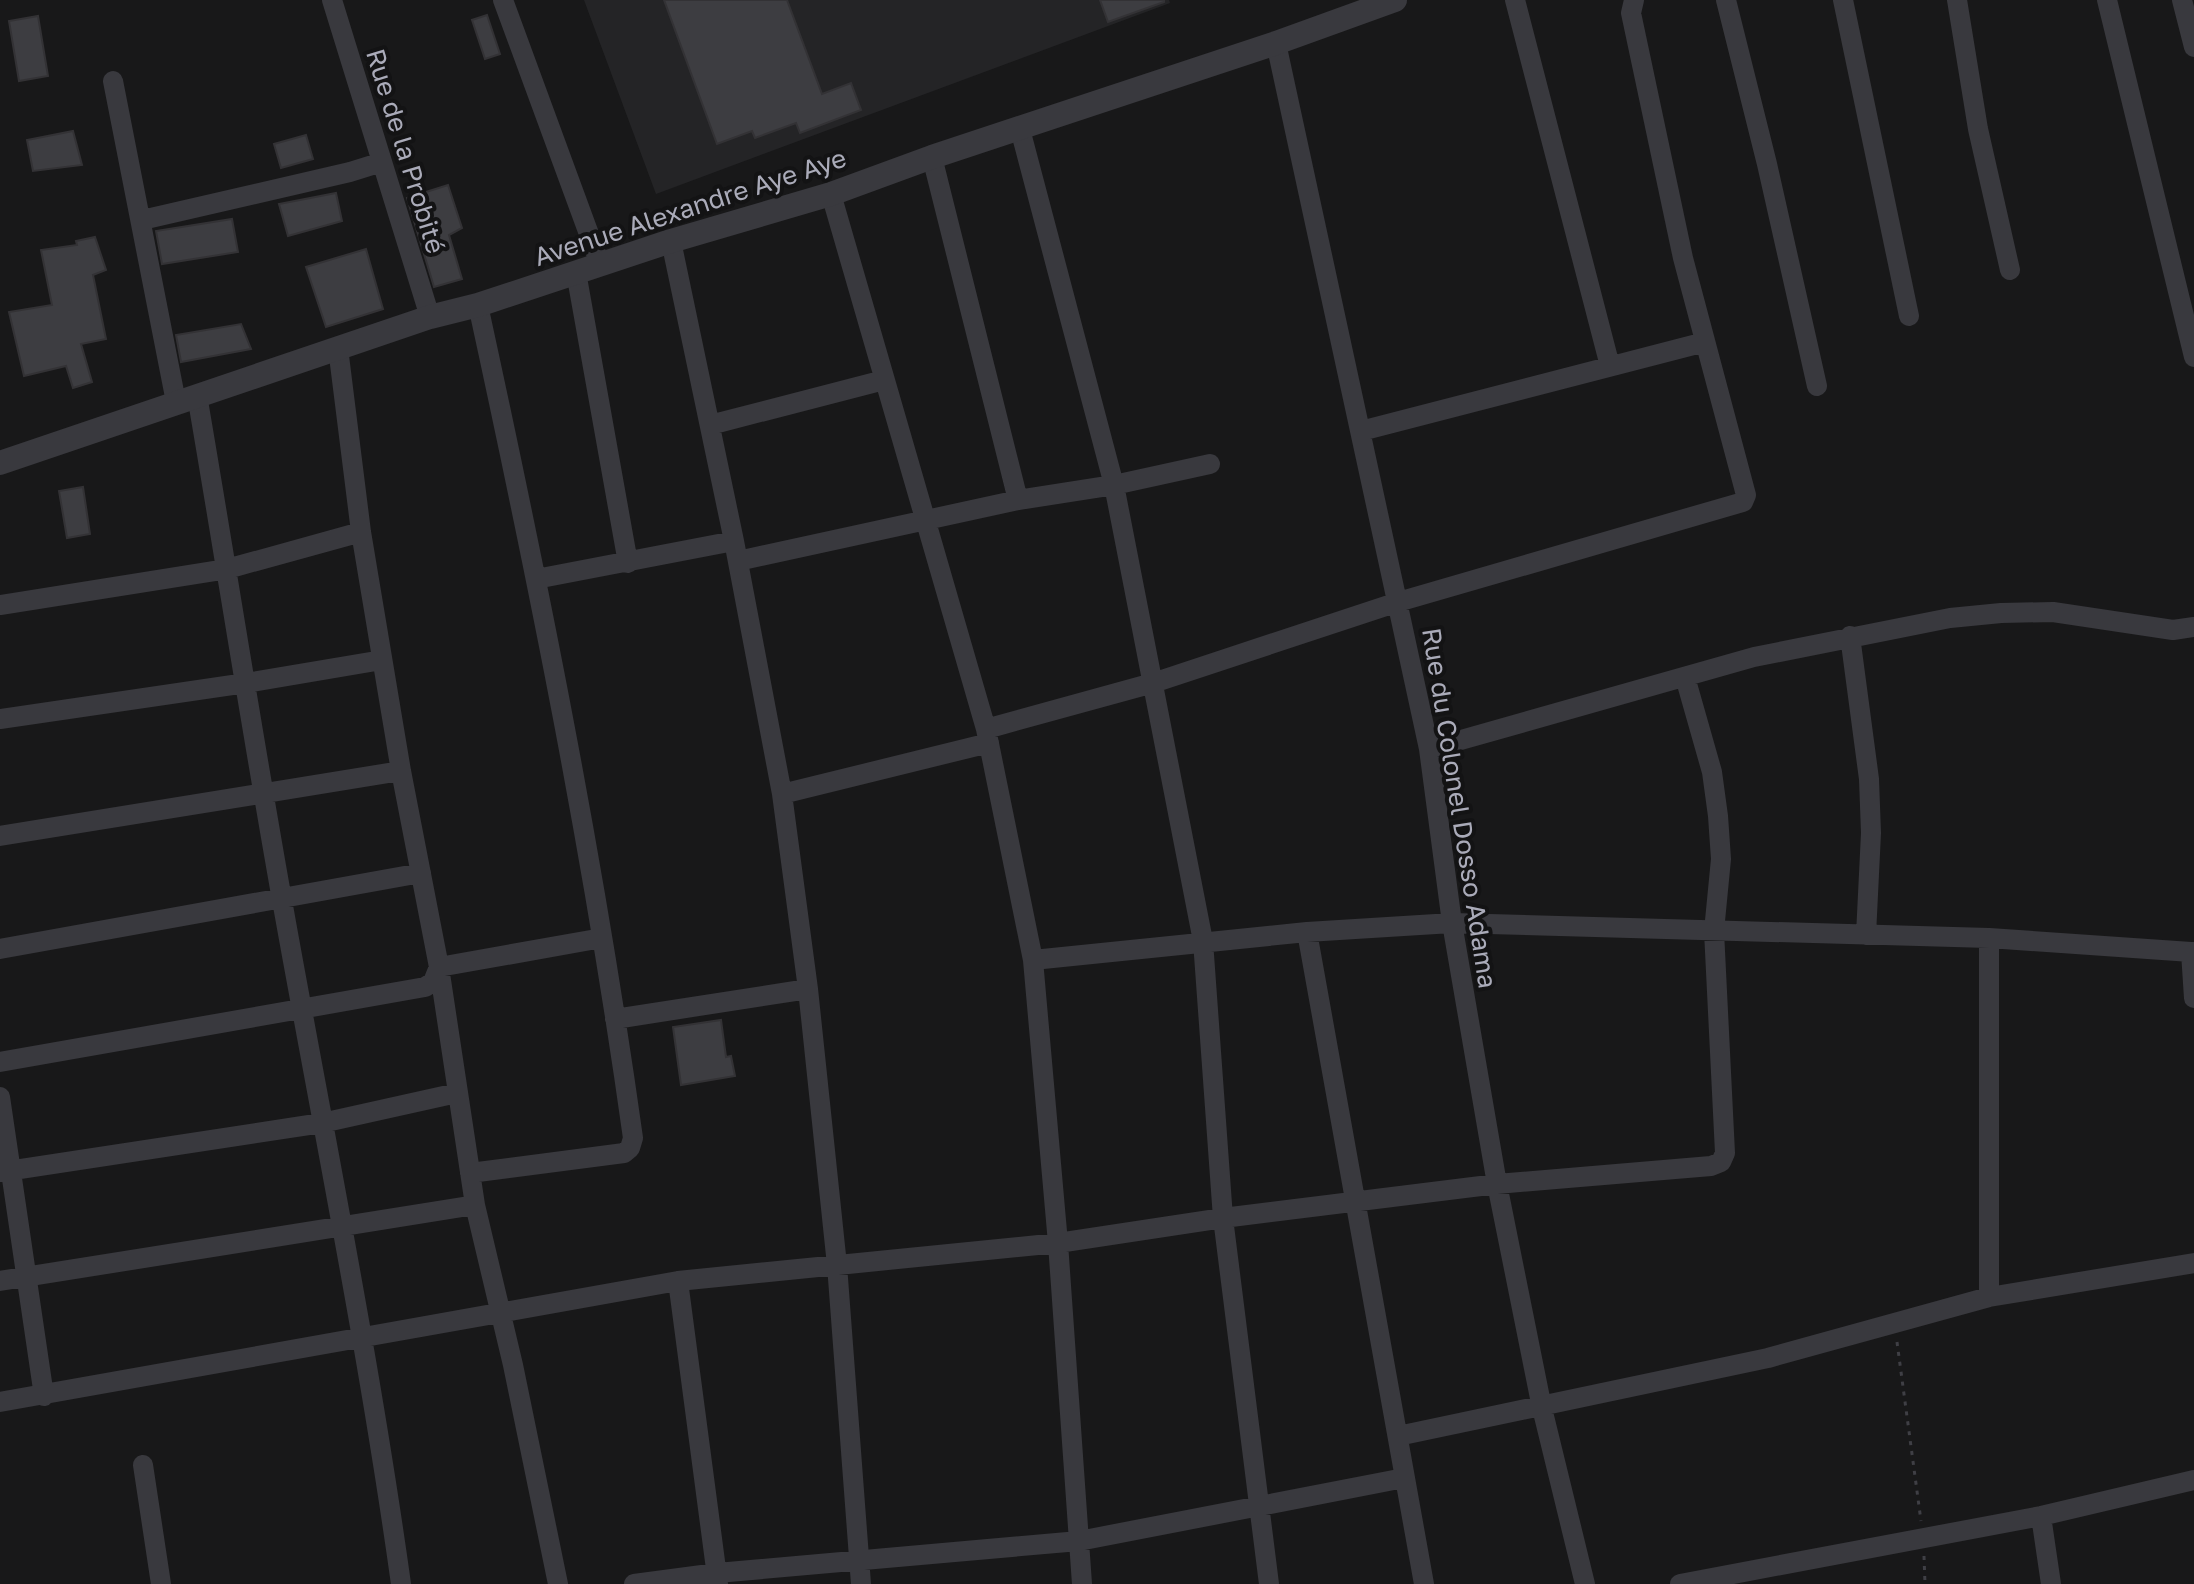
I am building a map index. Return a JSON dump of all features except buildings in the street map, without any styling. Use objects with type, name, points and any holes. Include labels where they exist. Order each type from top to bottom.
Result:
[{"type":"street","name":"Rue de la Probité","points":[[332,0],[430,317]]},
{"type":"street","points":[[503,0],[600,264]]},
{"type":"street","name":"Avenue Alexandre Aye Aye","points":[[0,463],[430,317],[478,305],[671,241],[831,194],[1395,0]]},
{"type":"street","points":[[1515,0],[1610,366]]},
{"type":"street","points":[[782,794],[987,736],[1398,602],[1743,502],[1746,495],[1683,258],[1631,13],[1634,0]]},
{"type":"street","points":[[1726,0],[1817,386]]},
{"type":"street","points":[[1843,0],[1909,316]]},
{"type":"street","points":[[1957,0],[1978,129],[2010,270]]},
{"type":"street","points":[[2107,0],[2192,346]]},
{"type":"street","points":[[2182,0],[2194,47]]},
{"type":"street","name":"Rue du Colonel Dosso Adama","points":[[1276,43],[1429,749],[1452,923],[1497,1184],[1542,1408],[1585,1584]]},
{"type":"street","points":[[113,81],[142,220],[227,569],[281,899],[363,1336],[401,1584]]},
{"type":"street","points":[[1020,129],[1114,485],[1203,941],[1223,1218],[1269,1584]]},
{"type":"street","points":[[932,157],[1018,500]]},
{"type":"street","points":[[142,220],[382,162]]},
{"type":"street","points":[[831,194],[987,736],[1033,960],[1058,1243],[1082,1584]]},
{"type":"street","points":[[671,241],[736,551],[782,794],[808,989],[837,1265],[861,1584]]},
{"type":"street","points":[[576,272],[628,563]]},
{"type":"street","points":[[470,1173],[624,1153],[630,1148],[633,1138],[579,799],[478,305]]},
{"type":"street","points":[[1361,431],[1705,342]]},
{"type":"street","points":[[338,348],[361,532],[401,771],[439,967],[475,1205],[558,1584]]},
{"type":"street","points":[[710,425],[884,380]]},
{"type":"street","points":[[536,579],[925,521],[1210,464]]},
{"type":"street","points":[[0,605],[227,569],[361,532]]},
{"type":"street","points":[[1429,749],[1754,657],[1950,618],[2053,612],[2173,630],[2194,627]]},
{"type":"street","points":[[1850,636],[1869,779],[1871,833],[1866,935]]},
{"type":"street","points":[[0,719],[382,660]]},
{"type":"street","points":[[0,1402],[678,1281],[1058,1243],[1223,1218],[1497,1184],[1711,1166],[1721,1162],[1725,1153],[1714,931],[1721,859],[1718,816],[1712,772],[1685,677]]},
{"type":"street","points":[[0,836],[401,771]]},
{"type":"street","points":[[0,949],[421,873]]},
{"type":"street","points":[[1033,960],[1203,941],[1452,923],[1989,938],[2192,952],[2194,998]]},
{"type":"street","points":[[1307,932],[1424,1584]]},
{"type":"street","points":[[439,967],[602,938]]},
{"type":"street","points":[[1989,938],[1989,1297]]},
{"type":"street","points":[[0,1062],[425,987],[433,982],[439,967]]},
{"type":"street","points":[[615,1019],[808,989]]},
{"type":"street","points":[[6,1171],[322,1123],[457,1093]]},
{"type":"street","points":[[0,1097],[6,1171],[28,1276],[44,1396]]},
{"type":"street","points":[[0,1281],[475,1205]]},
{"type":"street","points":[[1398,1436],[1768,1358],[1989,1297],[2194,1263]]},
{"type":"street","points":[[678,1281],[718,1578]]},
{"type":"street","points":[[143,1465],[161,1584]]},
{"type":"street","points":[[634,1584],[718,1578],[859,1559],[1079,1541],[1404,1478]]},
{"type":"street","points":[[1680,1584],[2041,1516],[2194,1480]]},
{"type":"street","points":[[2041,1516],[2051,1584]]},
{"type":"path","points":[[1895,1322],[1923,1539],[1925,1584]]},
{"type":"shaded area","points":[[584,0],[1169,0],[1170,3],[656,194]]}]
